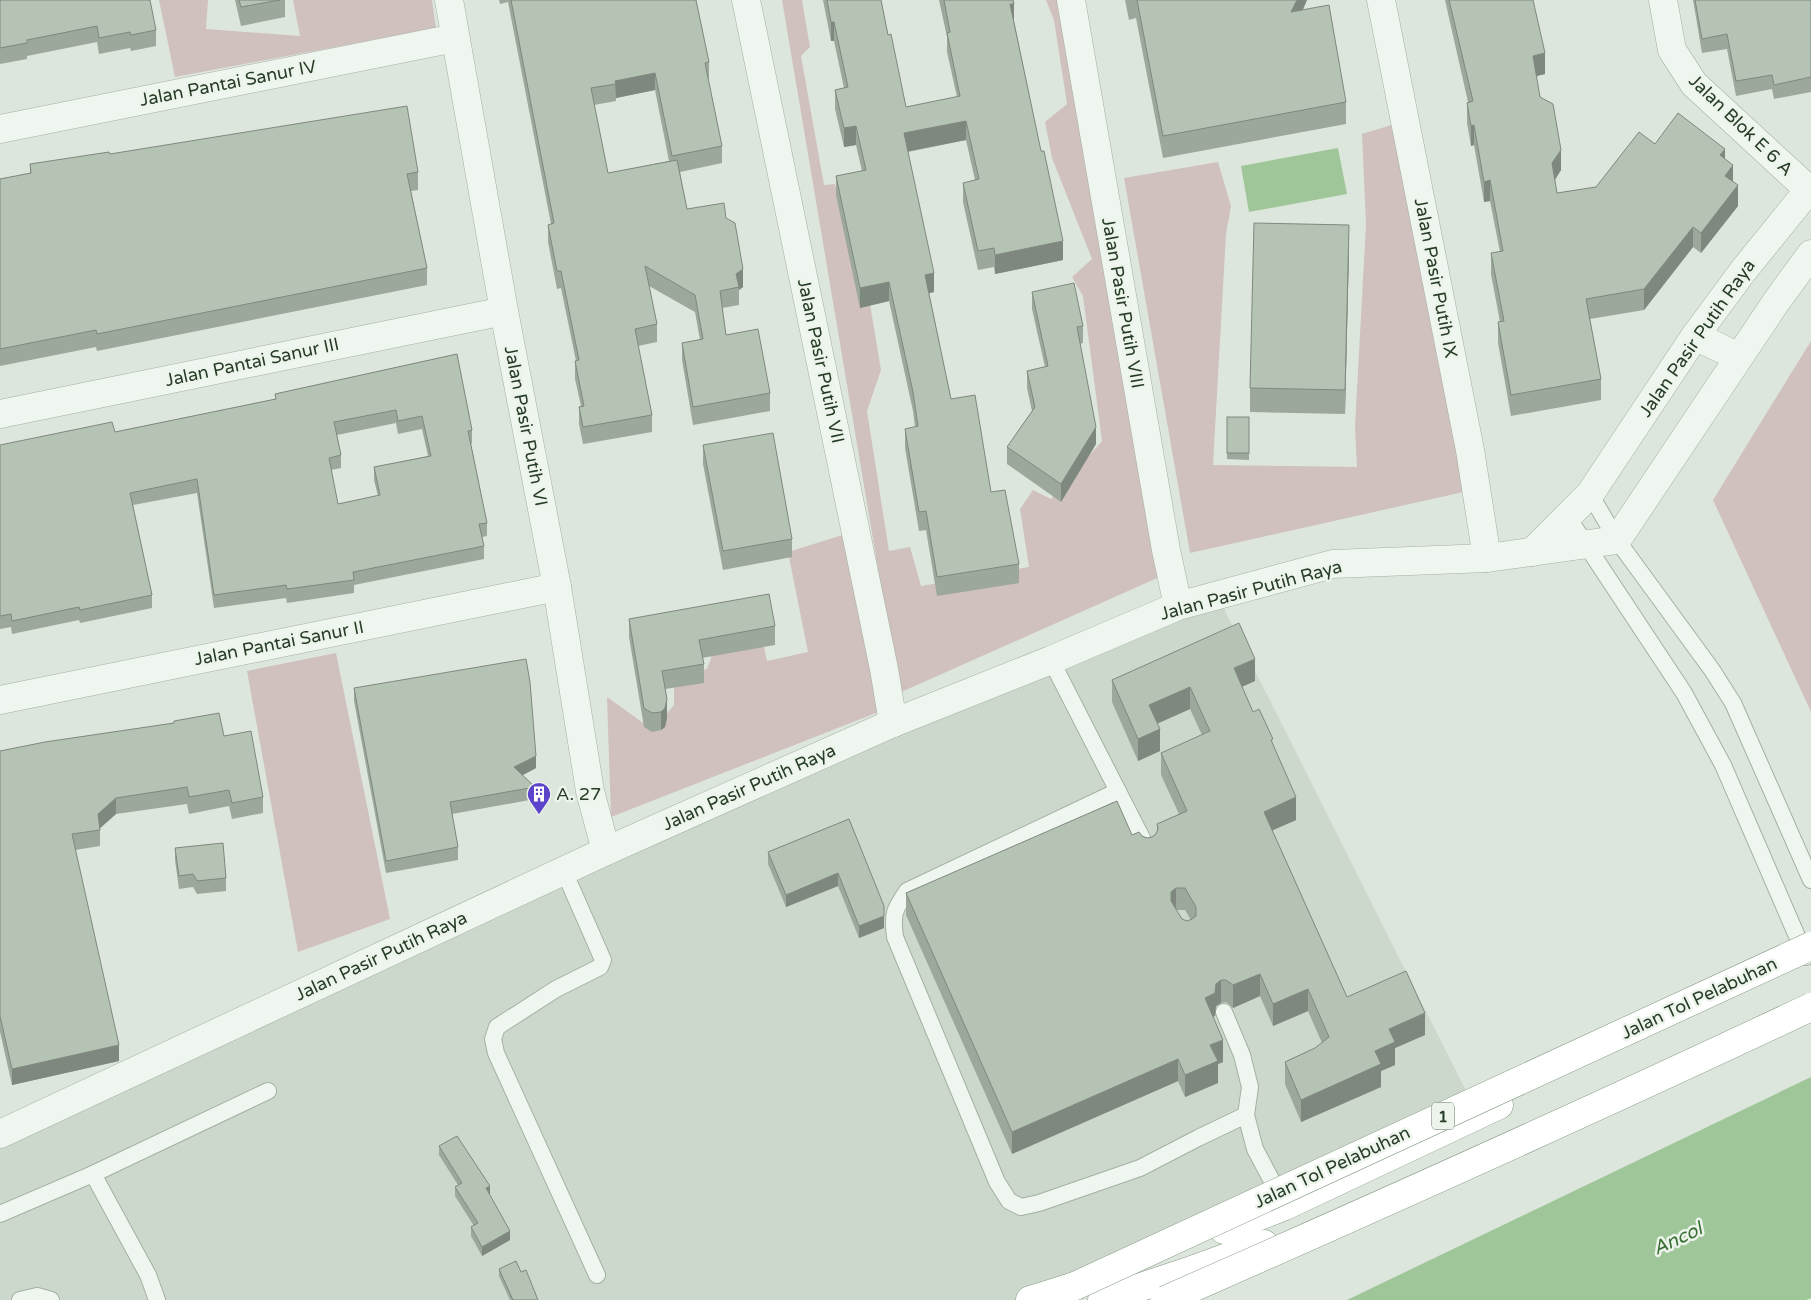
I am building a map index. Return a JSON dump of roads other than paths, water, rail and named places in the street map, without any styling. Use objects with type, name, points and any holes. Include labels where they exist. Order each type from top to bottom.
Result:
[{"type":"highway","points":[[1043,1300],[1285,1206],[1810,954]]},
{"type":"highway","name":"Jalan Tol Pelabuhan","points":[[1043,1300],[1810,954]]},
{"type":"highway","points":[[1165,1300],[1617,1097],[1811,1007]]},
{"type":"highway","points":[[1102,1300],[1192,1270],[1343,1215],[1628,1104],[1811,1020]]},
{"type":"highway","points":[[1030,1300],[1075,1286]]},
{"type":"street","name":"Jalan Pasir Putih VI","points":[[448,0],[504,311],[557,587],[590,791],[606,851]]},
{"type":"street","name":"Jalan Pasir Putih VII","points":[[746,0],[884,669],[893,723]]},
{"type":"street","name":"Jalan Pasir Putih VIII","points":[[1071,0],[1166,550],[1178,606]]},
{"type":"street","name":"Jalan Pasir Putih IX","points":[[1381,0],[1470,450],[1487,558]]},
{"type":"street","name":"Jalan Blok E 6 A","points":[[1662,0],[1672,50],[1694,84],[1810,188]]},
{"type":"street","name":"Jalan Pantai Sanur IV","points":[[0,129],[456,38]]},
{"type":"street","name":"Jalan Pasir Putih Raya","points":[[1532,552],[1590,494],[1695,336],[1810,188]]},
{"type":"street","points":[[1617,540],[1776,302],[1811,254]]},
{"type":"street","name":"Jalan Pantai Sanur III","points":[[0,414],[504,311]]},
{"type":"street","points":[[1695,336],[1739,357]]},
{"type":"street","name":"Jalan Pasir Putih Raya","points":[[0,1134],[606,851],[893,723],[1052,660],[1178,606],[1332,564],[1487,558],[1617,540]]},
{"type":"street","name":"Jalan Pantai Sanur II","points":[[0,700],[557,587]]},
{"type":"lane","points":[[1590,494],[1617,540],[1712,670],[1732,703],[1811,880]]},
{"type":"lane","points":[[1567,516],[1684,693],[1723,765],[1810,954]]},
{"type":"lane","points":[[1052,660],[1148,850]]},
{"type":"lane","points":[[1118,791],[907,891],[897,906],[892,920],[895,937],[997,1182],[1009,1201],[1021,1206],[1039,1203],[1140,1168],[1246,1115]]},
{"type":"lane","points":[[564,871],[603,960],[600,967],[556,989],[505,1021],[497,1027],[493,1039],[496,1052],[597,1275]]},
{"type":"lane","points":[[1224,1012],[1242,1055],[1250,1087],[1246,1115],[1256,1149],[1285,1206]]},
{"type":"lane","points":[[0,1214],[93,1174],[268,1091]]},
{"type":"lane","points":[[93,1174],[148,1275],[157,1300]]},
{"type":"lane","points":[[20,1300],[37,1296],[52,1300]]},
{"type":"water","points":[[1338,148],[1347,194],[1249,212],[1241,166]]},
{"type":"water","name":"Ancol","points":[[1811,1077],[1811,1298],[1806,1300],[1347,1300]]},
{"type":"place","name":"A. 27","points":[[539,815]]}]
